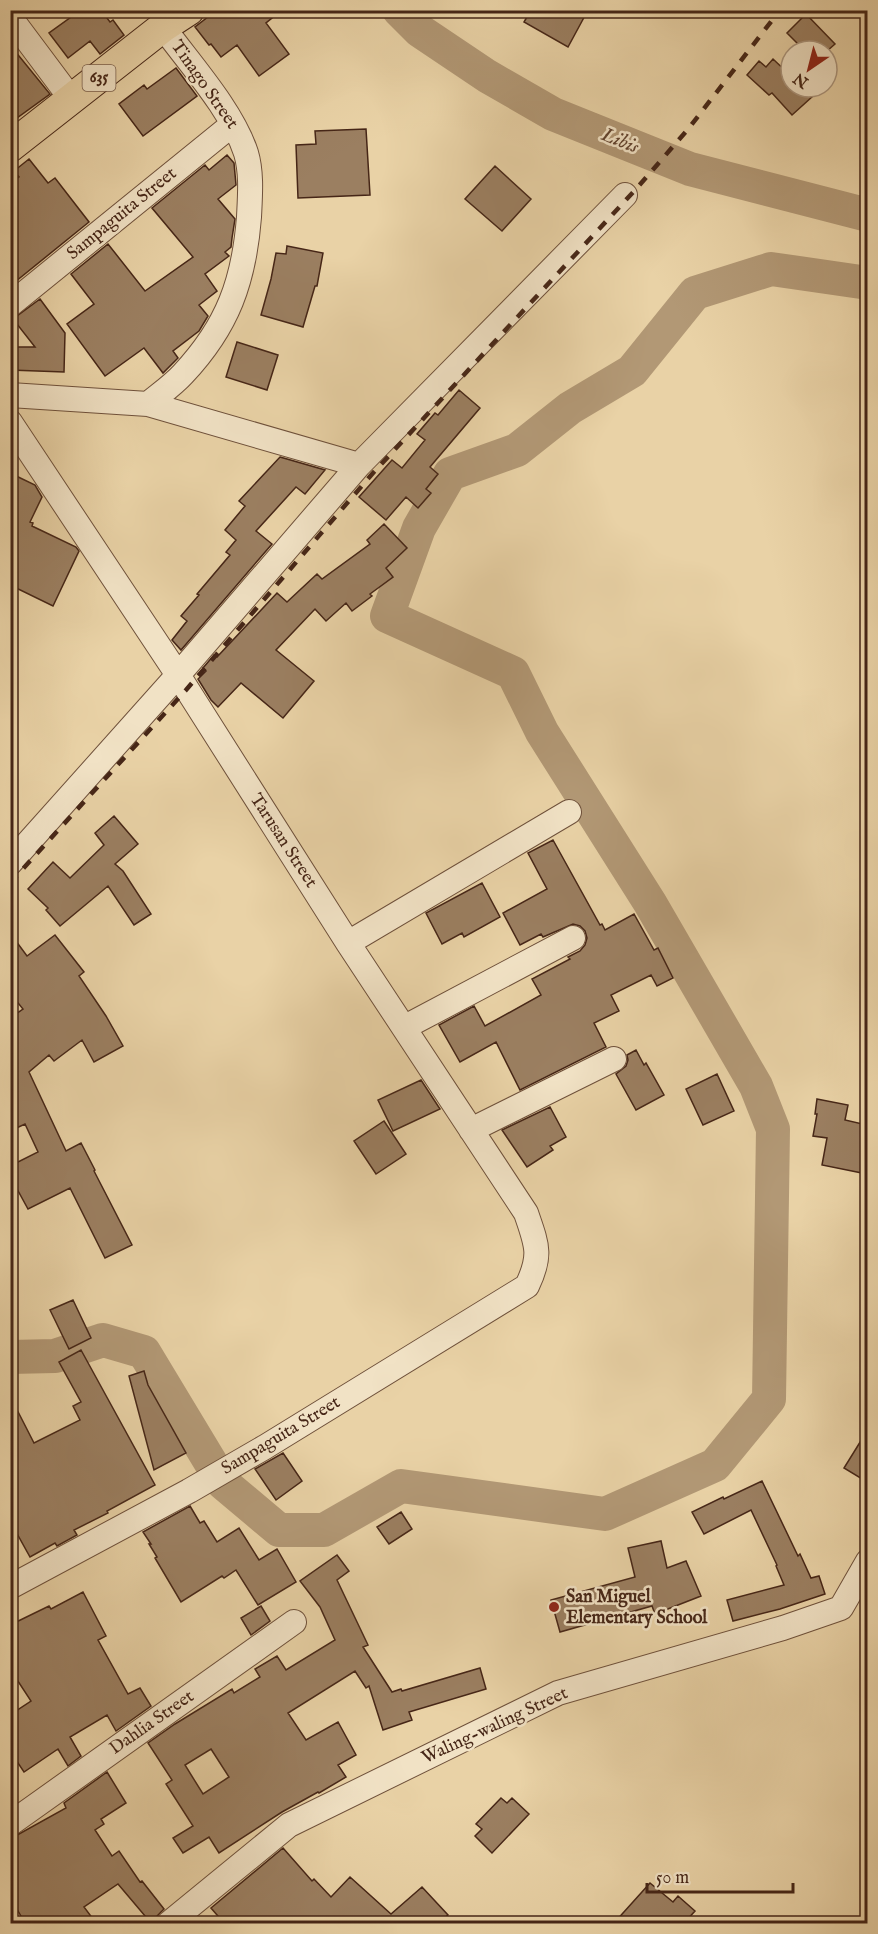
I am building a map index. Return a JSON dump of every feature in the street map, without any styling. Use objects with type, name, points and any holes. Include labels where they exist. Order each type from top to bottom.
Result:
[{"type":"main road","name":"635","points":[[10,147],[163,27],[189,10]]},
{"type":"street","points":[[10,16],[72,100]]},
{"type":"street","name":"Tinago Street","points":[[148,404],[182,376],[207,346],[230,309],[240,275],[247,237],[251,188],[246,154],[233,124],[163,27]]},
{"type":"street","name":"Sampaguita Street","points":[[10,305],[233,124]]},
{"type":"street","points":[[10,863],[178,675],[359,465],[625,195]]},
{"type":"street","points":[[10,395],[148,404],[359,465]]},
{"type":"street","name":"Tarusan Street","points":[[10,422],[178,675],[348,943],[526,1213],[536,1241],[536,1267]]},
{"type":"street","points":[[348,943],[569,812]]},
{"type":"street","points":[[405,1027],[573,938]]},
{"type":"street","points":[[471,1130],[614,1059]]},
{"type":"street","name":"Sampaguita Street","points":[[10,1587],[216,1475],[527,1286],[536,1267]]},
{"type":"street","name":"Waling-waling Street","points":[[168,1923],[289,1825],[558,1693],[783,1628],[841,1608],[867,1562]]},
{"type":"street","name":"Dahlia Street","points":[[10,1824],[294,1622]]},
{"type":"building","points":[[66,10],[101,10],[110,22],[113,20],[124,35],[100,54],[90,41],[68,58],[49,33],[71,17]]},
{"type":"building","points":[[217,10],[282,10],[266,23],[289,54],[259,76],[237,45],[221,57],[195,27]]},
{"type":"building","points":[[531,10],[588,10],[568,47],[524,22]]},
{"type":"building","points":[[806,14],[830,39],[793,39],[787,33]]},
{"type":"building","points":[[10,45],[50,94],[10,123]]},
{"type":"building","points":[[773,59],[779,65],[779,99],[810,99],[792,115],[772,93],[769,95],[747,75],[759,61],[766,67]]},
{"type":"building","points":[[176,68],[197,96],[143,136],[119,104],[144,85],[147,89]]},
{"type":"building","points":[[366,129],[370,195],[298,198],[296,145],[316,144],[315,131]]},
{"type":"building","points":[[227,155],[234,163],[236,185],[218,199],[235,219],[231,247],[225,252],[229,256],[205,274],[217,291],[199,305],[208,316],[199,331],[173,351],[178,358],[163,373],[144,348],[105,376],[67,324],[94,304],[71,274],[108,244],[145,291],[193,257],[152,208],[205,165],[209,170]]},
{"type":"building","points":[[29,159],[48,183],[55,178],[89,222],[10,286],[10,184],[19,177],[14,171]]},
{"type":"building","points":[[495,166],[531,199],[502,231],[465,199]]},
{"type":"building","points":[[287,246],[323,253],[317,286],[315,286],[303,327],[261,315],[276,253],[286,254]]},
{"type":"building","points":[[40,299],[65,333],[64,372],[10,370],[10,347],[35,347],[13,319]]},
{"type":"building","points":[[237,342],[278,355],[267,390],[226,377]]},
{"type":"building","points":[[459,390],[480,408],[430,467],[438,474],[426,489],[431,493],[418,508],[406,497],[386,520],[359,497],[392,460],[402,468],[425,440],[417,434],[435,413],[438,415]]},
{"type":"building","points":[[280,457],[325,470],[305,494],[296,487],[256,531],[272,544],[181,650],[172,640],[187,621],[181,616],[230,555],[226,552],[236,540],[225,530],[245,506],[239,501]]},
{"type":"building","points":[[10,473],[35,485],[42,497],[30,522],[33,523],[32,526],[76,547],[79,551],[53,606],[10,585]]},
{"type":"building","points":[[384,524],[407,548],[386,568],[393,577],[352,611],[346,603],[326,621],[315,609],[276,650],[314,681],[283,718],[241,683],[218,707],[198,679],[206,671],[203,668],[214,655],[217,657],[277,593],[287,602],[317,574],[322,579],[370,544],[367,540]]},
{"type":"building","points":[[114,816],[138,844],[115,864],[123,871],[151,914],[134,925],[108,886],[60,926],[46,910],[48,908],[28,889],[53,862],[70,878],[104,845],[95,833]]},
{"type":"building","points":[[553,840],[600,925],[602,924],[605,930],[634,914],[654,950],[658,948],[673,978],[657,986],[651,975],[611,995],[619,1011],[594,1023],[606,1047],[520,1090],[496,1042],[460,1062],[439,1025],[474,1006],[485,1026],[541,995],[532,979],[570,959],[568,957],[580,951],[585,945],[587,938],[585,931],[573,924],[543,937],[541,934],[520,945],[503,913],[547,889],[528,853]]},
{"type":"building","points":[[482,883],[500,917],[464,937],[462,933],[442,944],[426,913]]},
{"type":"building","points":[[10,933],[27,956],[55,935],[84,972],[79,976],[123,1046],[94,1062],[82,1040],[54,1061],[49,1055],[29,1072],[66,1151],[81,1143],[132,1245],[105,1258],[70,1188],[28,1209],[10,1176],[10,1166],[38,1152],[25,1124],[10,1131],[10,1018],[23,1009],[10,993]]},
{"type":"building","points":[[636,1050],[664,1095],[636,1110],[616,1074],[626,1066],[627,1055]]},
{"type":"building","points":[[717,1074],[734,1111],[703,1125],[686,1089]]},
{"type":"building","points":[[421,1080],[440,1109],[393,1131],[378,1100]]},
{"type":"building","points":[[817,1099],[848,1105],[845,1120],[867,1125],[867,1174],[822,1165],[827,1138],[813,1136]]},
{"type":"building","points":[[550,1107],[566,1137],[550,1146],[553,1150],[527,1167],[502,1130]]},
{"type":"building","points":[[384,1121],[406,1154],[376,1174],[354,1141]]},
{"type":"building","points":[[73,1300],[91,1338],[69,1349],[50,1310]]},
{"type":"building","points":[[81,1350],[155,1485],[74,1530],[77,1535],[57,1546],[55,1543],[30,1557],[10,1521],[10,1396],[34,1443],[80,1420],[73,1406],[81,1402],[59,1362]]},
{"type":"building","points":[[144,1371],[148,1385],[186,1453],[154,1470],[129,1376]]},
{"type":"building","points":[[867,1431],[867,1482],[844,1468]]},
{"type":"building","points":[[283,1453],[302,1481],[276,1500],[255,1469]]},
{"type":"building","points":[[762,1481],[798,1556],[800,1554],[811,1578],[819,1576],[825,1594],[733,1621],[727,1600],[784,1585],[777,1565],[751,1510],[704,1534],[692,1512]]},
{"type":"building","points":[[190,1506],[200,1523],[204,1521],[217,1542],[239,1528],[259,1560],[277,1549],[296,1582],[258,1605],[236,1570],[224,1578],[222,1576],[181,1602],[155,1558],[157,1557],[149,1544],[151,1544],[143,1532]]},
{"type":"building","points":[[401,1512],[412,1529],[389,1544],[377,1527]]},
{"type":"building","points":[[661,1541],[667,1568],[686,1561],[701,1596],[655,1614],[652,1606],[560,1632],[551,1600],[635,1577],[628,1548]]},
{"type":"building","points":[[337,1555],[349,1571],[337,1580],[368,1645],[363,1647],[392,1692],[480,1668],[486,1689],[409,1712],[412,1720],[383,1730],[369,1686],[366,1688],[355,1671],[288,1713],[306,1740],[338,1722],[356,1755],[338,1765],[346,1777],[282,1812],[219,1853],[209,1837],[183,1853],[173,1838],[193,1826],[166,1784],[172,1780],[148,1743],[232,1689],[234,1693],[260,1677],[255,1669],[277,1656],[286,1670],[335,1640],[320,1607],[300,1581]],"holes":[[[211,1749],[229,1777],[203,1794],[185,1765]]]},
{"type":"building","points":[[83,1592],[106,1636],[98,1640],[128,1694],[140,1688],[151,1706],[116,1731],[107,1715],[70,1737],[81,1756],[68,1766],[58,1749],[24,1772],[10,1751],[10,1715],[31,1701],[10,1669],[10,1625],[49,1606],[51,1609]]},
{"type":"building","points":[[261,1606],[270,1621],[251,1635],[241,1618]]},
{"type":"building","points":[[107,1772],[126,1803],[101,1819],[104,1824],[95,1830],[112,1856],[119,1851],[140,1882],[142,1881],[164,1909],[155,1918],[154,1923],[151,1923],[118,1884],[84,1907],[96,1923],[25,1923],[10,1897],[10,1839],[66,1808],[64,1803]]},
{"type":"building","points":[[501,1798],[507,1803],[512,1798],[529,1814],[492,1853],[475,1836],[482,1829],[476,1824]]},
{"type":"building","points":[[283,1848],[312,1881],[314,1879],[331,1897],[350,1877],[391,1914],[422,1887],[448,1915],[438,1923],[224,1923],[211,1908]]},
{"type":"building","points":[[650,1883],[673,1902],[678,1896],[695,1911],[684,1923],[614,1923]]},
{"type":"waterway","name":"Libis","points":[[399,10],[420,31],[487,76],[553,114],[690,169],[868,215]]},
{"type":"waterway","points":[[10,1357],[55,1356],[103,1340],[144,1352],[223,1483],[279,1530],[324,1530],[401,1486],[605,1514],[715,1465],[769,1399],[773,1129],[756,1086],[650,903],[542,732],[513,673],[387,616],[419,528],[450,474],[517,450],[570,408],[632,371],[695,293],[771,269],[868,283]]},
{"type":"railway","points":[[10,883],[186,690],[373,473],[637,188],[689,128],[780,10]]},
{"type":"place","name":"San Miguel Elementary School","points":[[554,1607]]}]
